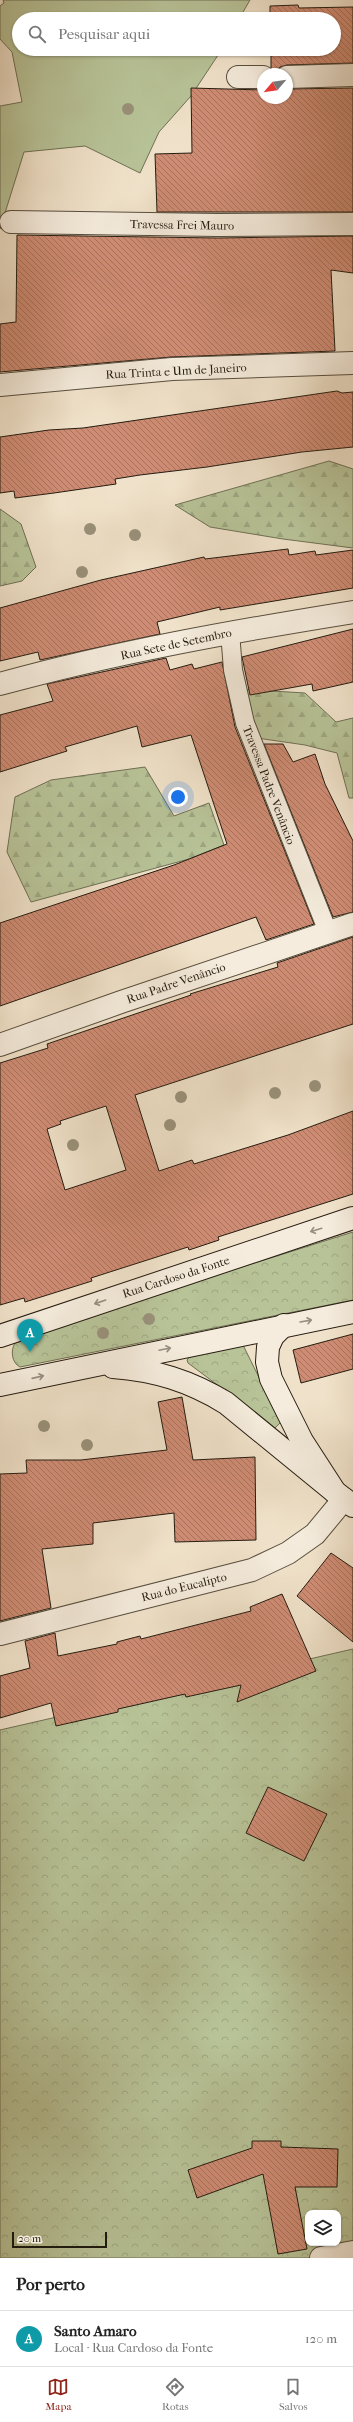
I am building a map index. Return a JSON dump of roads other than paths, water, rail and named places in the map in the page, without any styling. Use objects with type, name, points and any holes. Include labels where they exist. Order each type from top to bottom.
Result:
[{"type":"street","points":[[293,77],[353,76]]},
{"type":"street","points":[[238,77],[257,77]]},
{"type":"street","name":"Travessa Frei Mauro","points":[[11,222],[218,226],[353,224]]},
{"type":"street","name":"Rua Trinta e Um de Janeiro","points":[[0,385],[172,369],[353,363]]},
{"type":"street","name":"Rua Sete de Setembro","points":[[0,684],[46,671],[230,632],[353,612]]},
{"type":"street","name":"Rua Padre Venâncio","points":[[0,1045],[353,924]]},
{"type":"street","name":"Rua Cardoso da Fonte","points":[[0,1336],[353,1218]]},
{"type":"street","points":[[0,1385],[284,1325],[353,1312]]},
{"type":"street","points":[[284,1325],[274,1336],[268,1347],[267,1362],[272,1379],[302,1441],[344,1499]]},
{"type":"street","points":[[91,1365],[160,1373],[206,1390],[226,1403],[344,1499]]},
{"type":"street","name":"Rua do Eucalipto","points":[[0,1634],[252,1570],[288,1553],[315,1534],[344,1499]]},
{"type":"street","points":[[321,2258],[353,2252]]},
{"type":"lane","name":"Travessa Padre Venâncio","points":[[230,632],[233,670],[245,723],[328,932]]},
{"type":"place","name":"Santo Amaro","points":[[30,1352]]}]
